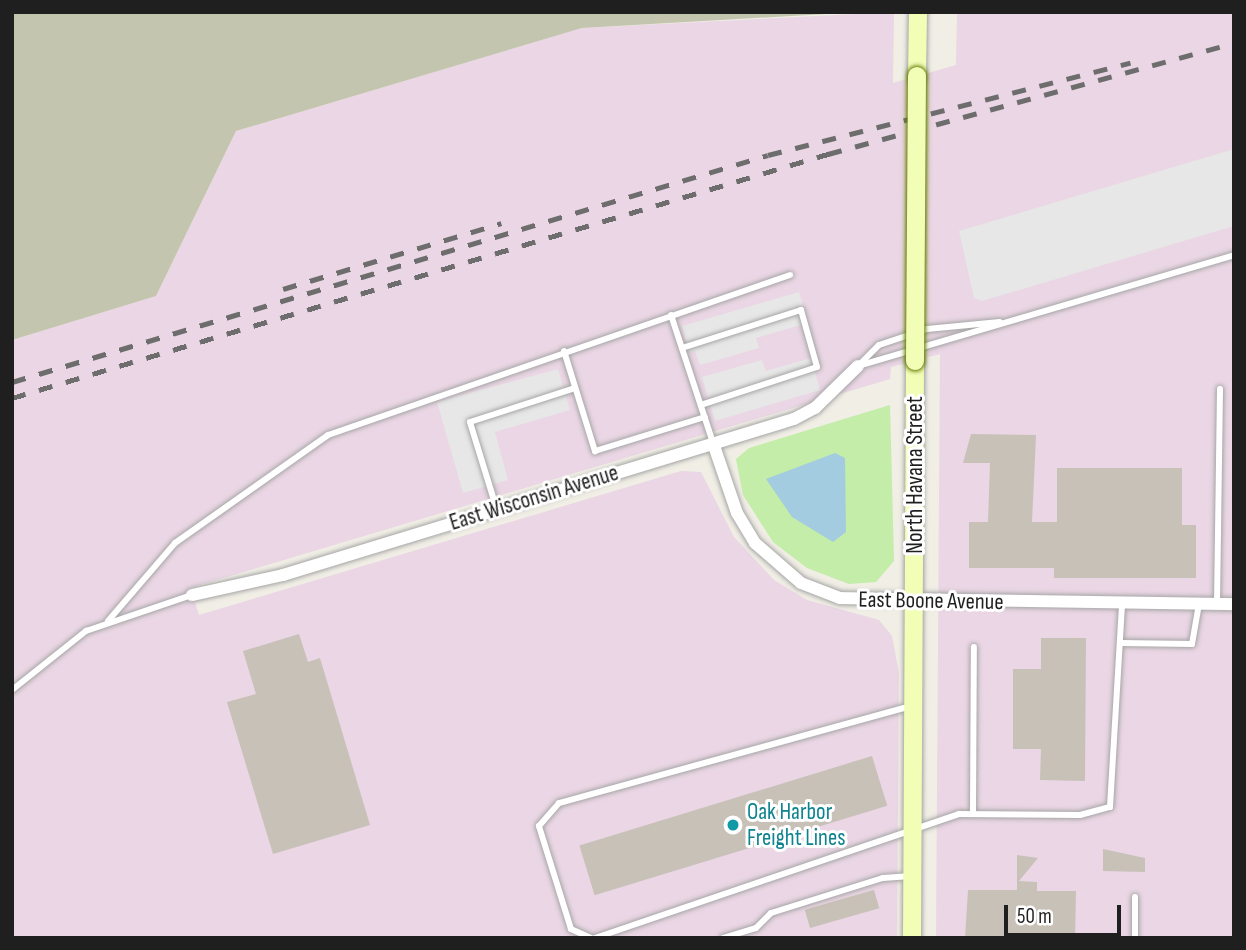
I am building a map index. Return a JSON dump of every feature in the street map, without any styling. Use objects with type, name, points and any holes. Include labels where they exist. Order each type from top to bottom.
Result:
[{"type":"street","name":"North Havana Street","points":[[912,938],[918,12]]},
{"type":"street","name":"East Wisconsin Avenue","points":[[192,595],[497,509],[806,414],[858,366]]},
{"type":"street","name":"East Boone Avenue","points":[[713,443],[745,528],[784,571],[840,598],[915,603],[1234,604]]},
{"type":"lane","points":[[858,366],[1234,255]]},
{"type":"lane","points":[[108,621],[175,543],[328,435],[564,351],[790,275]]},
{"type":"lane","points":[[682,348],[801,310],[817,368],[701,405]]},
{"type":"lane","points":[[671,315],[713,443]]},
{"type":"lane","points":[[858,366],[879,345],[927,329],[1020,319]]},
{"type":"lane","points":[[564,351],[595,450],[705,417]]},
{"type":"lane","points":[[497,509],[470,422],[575,388]]},
{"type":"lane","points":[[1217,604],[1220,389]]},
{"type":"lane","points":[[12,690],[64,644],[108,621],[192,595]]},
{"type":"lane","points":[[914,706],[559,803],[539,827],[571,929],[593,938],[913,829],[973,813],[1080,815],[1110,807],[1122,604]]},
{"type":"lane","points":[[1121,643],[1192,644],[1199,604]]},
{"type":"lane","points":[[973,813],[974,647]]},
{"type":"lane","points":[[723,938],[756,928],[771,913],[883,878],[913,876]]},
{"type":"lane","points":[[1135,897],[1135,938]]},
{"type":"lane","points":[[755,938],[756,928]]},
{"type":"shaded area","points":[[12,12],[861,12],[582,28],[236,131],[156,296],[12,340]]},
{"type":"shaded area","points":[[894,12],[893,83],[956,65],[957,12],[1234,12],[1234,938],[936,938],[940,354],[891,367],[890,379],[190,588],[199,615],[681,471],[701,472],[734,537],[774,580],[807,600],[879,620],[892,636],[899,673],[897,938],[12,938],[12,340],[156,296],[236,131],[582,28]]},
{"type":"shaded area","points":[[1234,149],[1234,226],[982,301],[974,298],[959,231]]},
{"type":"shaded area","points":[[799,292],[808,323],[756,338],[759,348],[700,365],[695,351],[689,352],[682,326]]},
{"type":"shaded area","points":[[811,358],[820,390],[715,421],[702,377],[762,360],[766,371]]},
{"type":"shaded area","points":[[558,369],[570,410],[495,432],[508,480],[463,493],[437,402]]},
{"type":"green space","points":[[890,405],[894,561],[876,582],[849,584],[807,568],[773,542],[743,495],[736,459],[749,448]]},
{"type":"water","points":[[835,453],[845,458],[846,532],[833,542],[792,517],[766,479]]},
{"type":"building","points":[[971,434],[1036,435],[1032,522],[1057,522],[1057,468],[1182,468],[1182,525],[1196,525],[1196,578],[1054,578],[1054,568],[969,568],[969,522],[988,522],[990,463],[963,463]]},
{"type":"building","points":[[299,634],[308,662],[320,658],[370,825],[273,854],[227,702],[256,694],[243,651]]},
{"type":"building","points":[[1041,638],[1086,638],[1085,781],[1040,780],[1041,749],[1013,749],[1013,669],[1041,669]]},
{"type":"building","name":"Oak Harbor Freight Lines","points":[[872,756],[887,806],[595,895],[579,845]]},
{"type":"building","points":[[1103,849],[1145,858],[1145,872],[1103,871]]},
{"type":"building","points":[[1017,855],[1038,858],[1019,881],[1037,882],[1037,891],[1076,891],[1075,938],[965,938],[968,890],[1017,890]]},
{"type":"building","points":[[874,890],[879,908],[810,928],[805,910]]},
{"type":"railway","points":[[12,398],[828,154],[1234,43]]},
{"type":"railway","points":[[12,382],[768,155],[1130,63]]},
{"type":"railway","points":[[283,289],[501,223]]},
{"type":"place","name":"Oak Harbor Freight Lines","points":[[733,825]]}]
